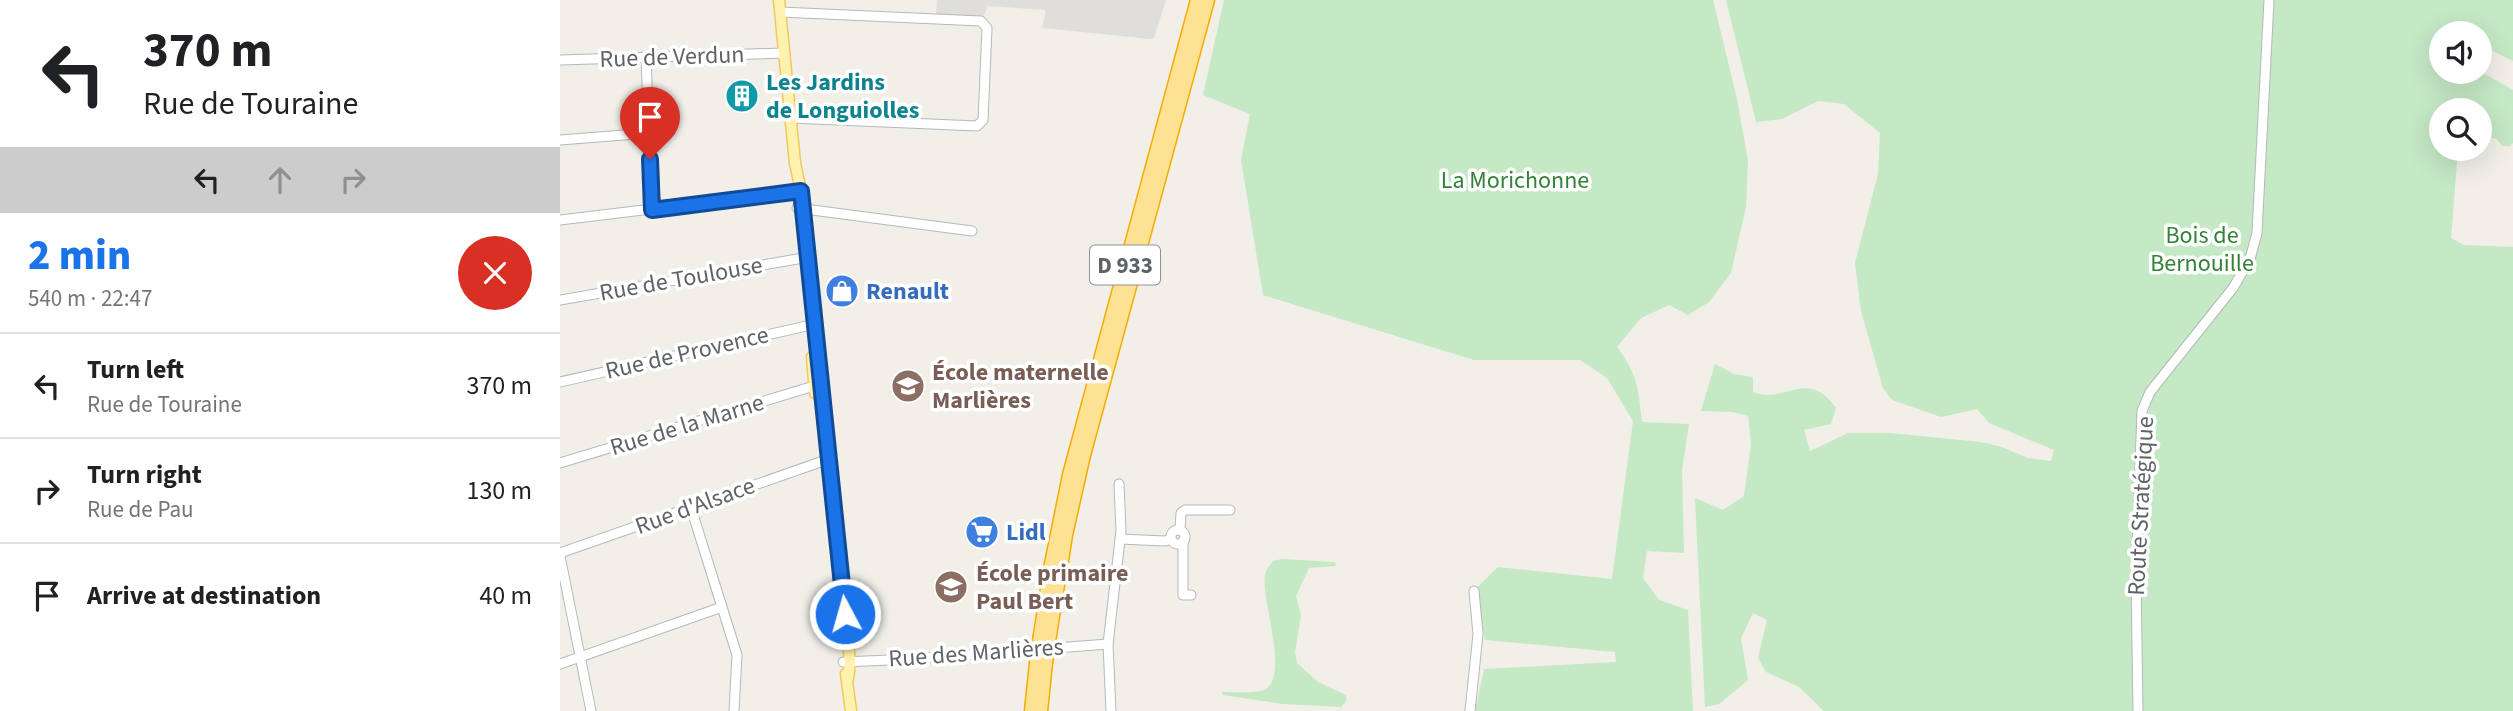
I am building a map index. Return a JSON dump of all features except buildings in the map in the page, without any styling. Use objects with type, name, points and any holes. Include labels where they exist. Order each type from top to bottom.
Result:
[{"type":"highway","name":"D 933","points":[[1031,711],[1045,635],[1050,569],[1069,475],[1198,0]]},
{"type":"highway","name":"D 933","points":[[1045,635],[1082,464],[1208,0]]},
{"type":"highway","name":"D 933","points":[[1041,663],[1041,711]]},
{"type":"main road","points":[[779,6],[851,711]]},
{"type":"main road","points":[[800,208],[803,258],[812,324],[814,387],[826,459],[825,488],[831,513]]},
{"type":"street","name":"Route Stratégique","points":[[2138,711],[2136,578],[2142,411],[2150,392],[2234,288],[2250,259],[2257,233],[2269,0]]},
{"type":"street","points":[[779,6],[981,21],[987,28],[983,120],[976,125],[791,118]]},
{"type":"street","name":"Rue de Verdun","points":[[560,60],[784,53]]},
{"type":"street","points":[[646,57],[652,210]]},
{"type":"street","points":[[560,140],[649,134]]},
{"type":"street","points":[[560,220],[798,191]]},
{"type":"street","points":[[800,208],[972,232]]},
{"type":"street","name":"Rue de Toulouse","points":[[560,300],[803,258]]},
{"type":"street","name":"Rue de Provence","points":[[560,382],[812,324]]},
{"type":"street","name":"Rue de la Marne","points":[[560,463],[814,387]]},
{"type":"street","name":"Rue d'Alsace","points":[[560,555],[826,459]]},
{"type":"street","points":[[1111,711],[1108,644],[1120,539],[1119,484]]},
{"type":"street","points":[[691,508],[737,655],[734,711]]},
{"type":"street","points":[[1191,595],[1183,594],[1184,534],[1180,530],[1181,513],[1185,510],[1230,510]]},
{"type":"street","points":[[1171,539],[1173,531],[1180,530]]},
{"type":"street","points":[[1120,539],[1171,539]]},
{"type":"street","points":[[1171,539],[1176,544],[1183,541]]},
{"type":"street","points":[[560,555],[591,711]]},
{"type":"street","points":[[1470,711],[1478,634],[1474,591]]},
{"type":"street","points":[[560,664],[722,607]]},
{"type":"street","name":"Rue des Marlières","points":[[846,662],[1108,644]]},
{"type":"shaded area","points":[[937,0],[1166,0],[1154,38],[1150,39],[1042,28],[1046,10],[988,6],[983,17],[936,14]]},
{"type":"green space","name":"La Morichonne","points":[[1224,0],[1713,0],[1737,99],[1748,161],[1746,207],[1731,273],[1709,302],[1688,315],[1669,305],[1641,318],[1617,347],[1636,382],[1642,422],[1689,424],[1682,471],[1684,553],[1647,551],[1643,578],[1659,600],[1688,610],[1693,711],[1475,711],[1484,669],[1616,662],[1615,652],[1485,640],[1476,589],[1498,567],[1612,579],[1633,421],[1607,378],[1580,360],[1474,360],[1263,295],[1241,160],[1250,114],[1203,95]]},
{"type":"green space","name":"Bois de Bernouille","points":[[1726,0],[2513,0],[2513,61],[2492,50],[2492,21],[2429,21],[2429,84],[2492,84],[2492,78],[2513,90],[2513,143],[2510,146],[2502,146],[2497,139],[2492,138],[2492,98],[2429,98],[2429,161],[2457,161],[2451,238],[2464,245],[2513,247],[2513,711],[1824,711],[1799,687],[1766,672],[1758,658],[1767,620],[1753,613],[1741,638],[1748,680],[1719,704],[1705,707],[1695,498],[1723,510],[1744,496],[1751,444],[1748,416],[1732,412],[1701,411],[1715,364],[1734,374],[1753,377],[1753,392],[1765,395],[1806,388],[1825,396],[1836,408],[1831,424],[1804,430],[1810,451],[1848,433],[1890,433],[1981,442],[2028,458],[2051,461],[2054,450],[1989,423],[1977,409],[1941,417],[1892,400],[1883,388],[1861,311],[1855,263],[1878,174],[1880,133],[1844,104],[1818,101],[1782,119],[1756,122]]},
{"type":"green space","points":[[1282,559],[1335,562],[1336,566],[1309,568],[1296,596],[1301,615],[1295,652],[1297,663],[1318,682],[1346,695],[1347,700],[1341,707],[1283,704],[1223,695],[1222,692],[1263,691],[1272,681],[1275,653],[1265,575],[1273,561]]},
{"type":"place","name":"Les Jardins de Longuiolles","points":[[742,96]]},
{"type":"place","name":"Renault","points":[[842,291]]},
{"type":"place","name":"École maternelle Marlières","points":[[908,386]]},
{"type":"place","name":"Lidl","points":[[982,532]]},
{"type":"place","name":"École primaire Paul Bert","points":[[951,587]]},
{"type":"route","points":[[650,159],[652,210],[801,191],[845,614]]}]
